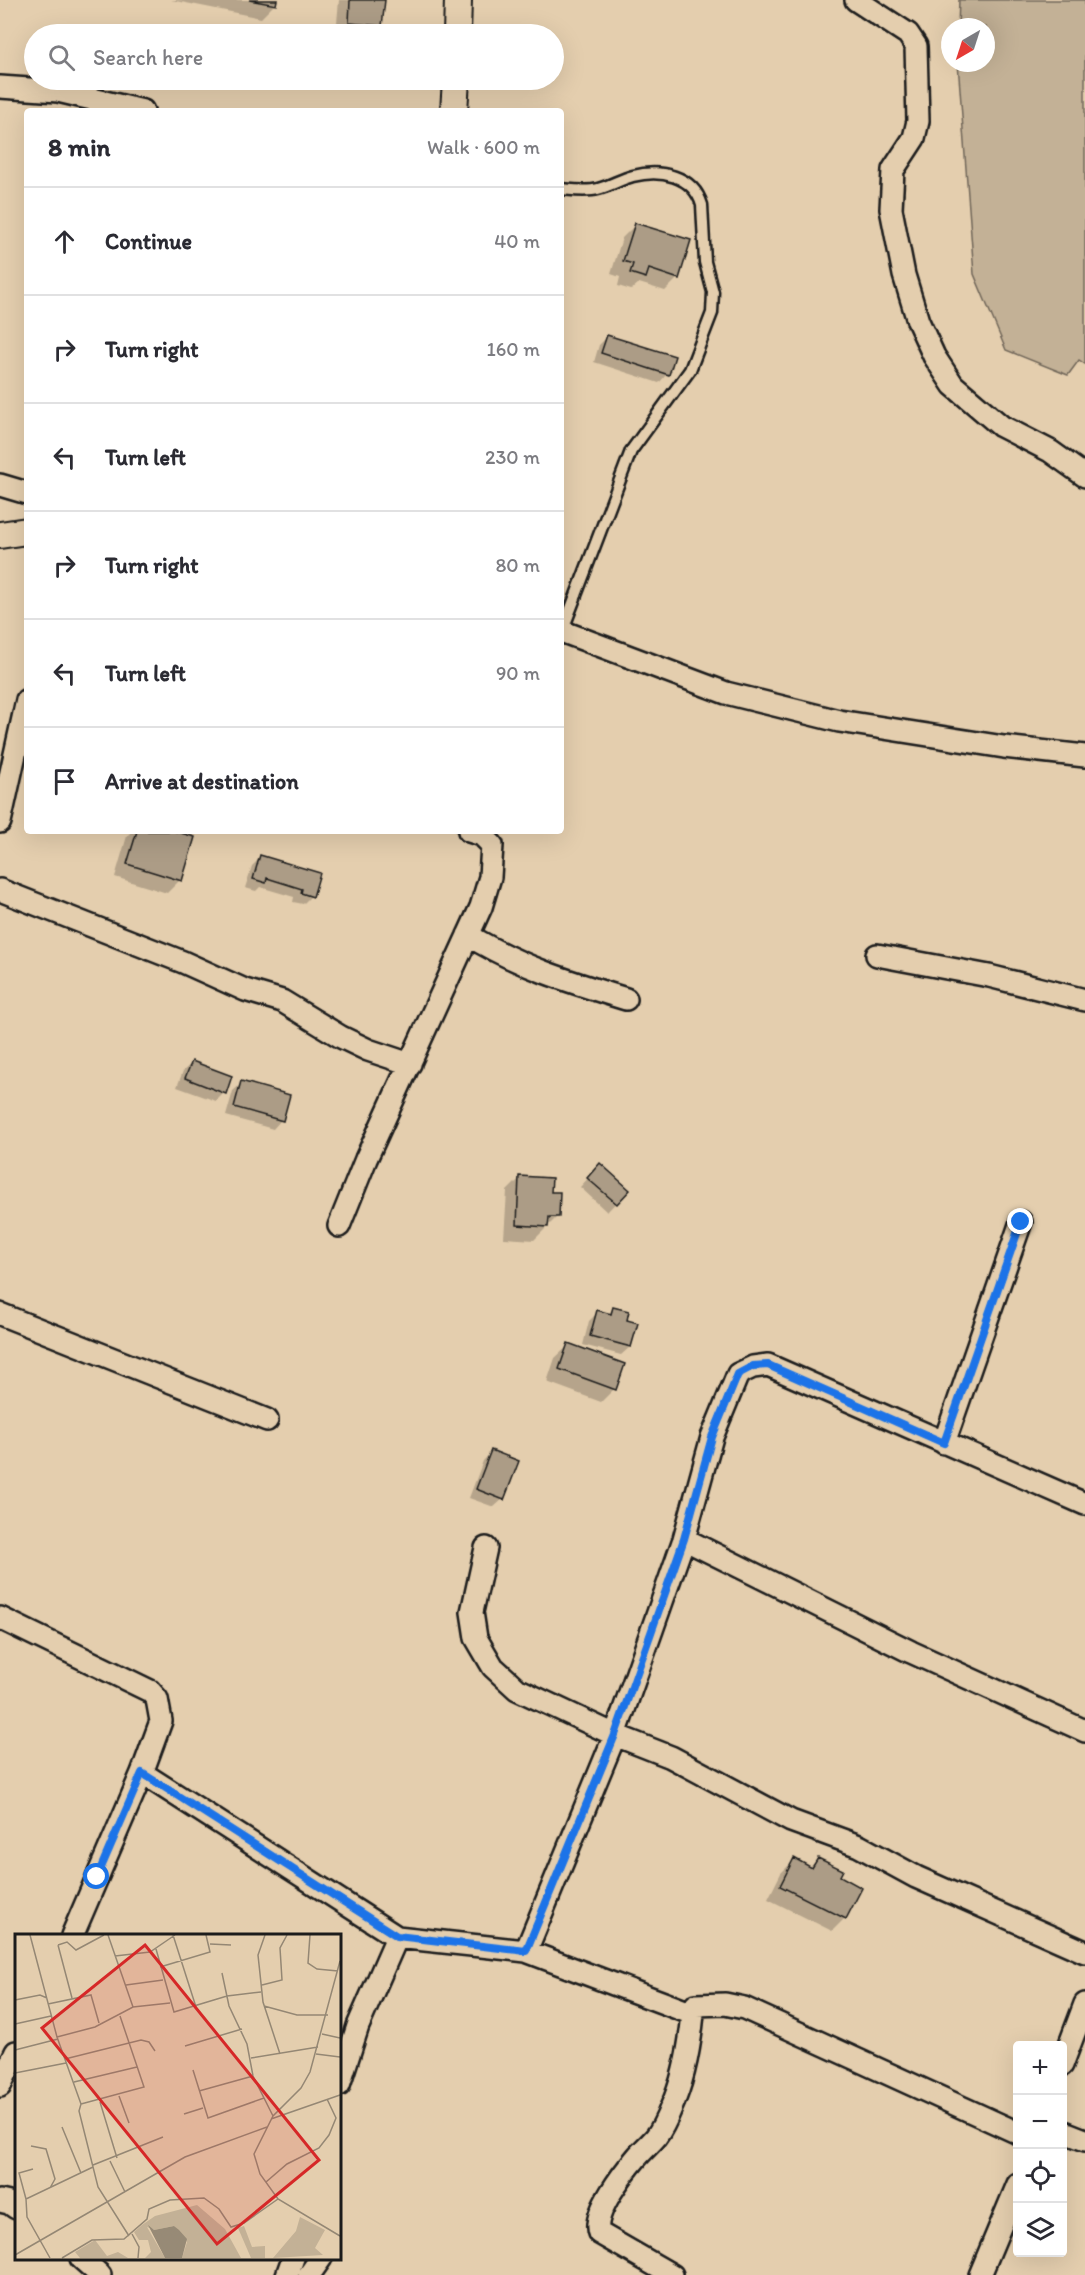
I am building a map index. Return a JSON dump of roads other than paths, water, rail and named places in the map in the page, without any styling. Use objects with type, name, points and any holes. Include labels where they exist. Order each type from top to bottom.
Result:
[{"type":"street","points":[[457,24],[458,0]]},
{"type":"street","points":[[856,0],[908,34],[916,46],[918,121],[914,138],[893,170],[891,209],[904,275],[918,321],[930,347],[953,385],[1001,426],[1050,451],[1085,476]]},
{"type":"street","points":[[0,87],[24,89]]},
{"type":"street","points":[[44,90],[58,91],[129,108]]},
{"type":"street","points":[[454,108],[455,90]]},
{"type":"street","points":[[0,485],[24,492]]},
{"type":"street","points":[[0,536],[24,532]]},
{"type":"street","points":[[564,633],[726,693],[839,721],[1004,747],[1085,756]]},
{"type":"street","points":[[0,822],[24,714]]},
{"type":"street","points":[[339,1226],[366,1159],[468,935],[490,877],[492,845],[479,834]]},
{"type":"street","points":[[0,890],[183,962],[245,990],[282,1001],[341,1037],[368,1050],[410,1064]]},
{"type":"street","points":[[468,935],[499,954],[525,966],[626,999]]},
{"type":"street","points":[[877,956],[989,976],[1085,1000]]},
{"type":"street","points":[[944,1443],[1021,1222]]},
{"type":"street","points":[[0,1314],[267,1420]]},
{"type":"street","points":[[526,1951],[615,1735],[684,1539],[712,1437],[738,1374],[753,1366],[768,1365],[1085,1504]]},
{"type":"street","points":[[684,1539],[911,1652],[1085,1731]]},
{"type":"street","points":[[486,1548],[472,1612],[476,1638],[493,1667],[517,1689],[615,1735],[671,1757],[791,1821],[859,1846],[916,1877],[1085,1952]]},
{"type":"street","points":[[0,1618],[150,1691],[157,1699],[161,1721],[142,1773],[73,1934]]},
{"type":"street","points":[[142,1773],[397,1936],[526,1951],[693,2014]]},
{"type":"street","points":[[340,2082],[358,2026],[397,1936]]},
{"type":"street","points":[[672,2275],[599,2233],[597,2222],[607,2199],[638,2155],[657,2136],[672,2106],[691,2034],[696,2005],[726,2004],[744,2008],[1013,2131]]},
{"type":"street","points":[[1067,2052],[1085,2004]]},
{"type":"street","points":[[0,2086],[10,2052]]},
{"type":"street","points":[[1067,2133],[1085,2140]]},
{"type":"street","points":[[980,2275],[1013,2194]]},
{"type":"street","points":[[0,2201],[15,2207]]},
{"type":"street","points":[[82,2260],[100,2275]]},
{"type":"street","points":[[287,2275],[293,2260]]},
{"type":"street","points":[[309,2275],[320,2260]]},
{"type":"lane","points":[[564,189],[598,189],[632,176],[662,172],[688,184],[699,197],[702,205],[705,262],[713,301],[712,313],[696,359],[654,422],[631,451],[624,465],[564,627]]}]
